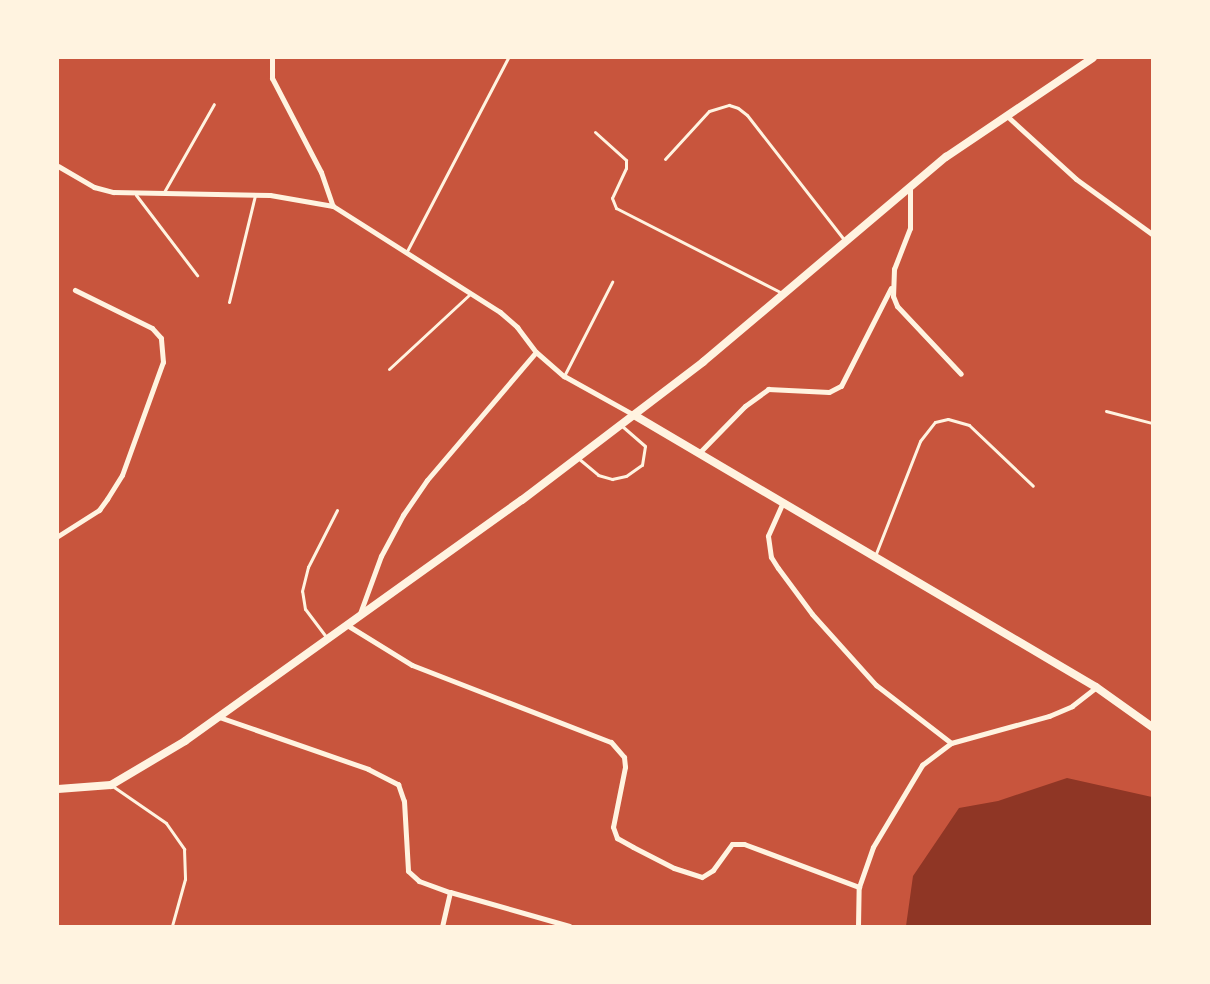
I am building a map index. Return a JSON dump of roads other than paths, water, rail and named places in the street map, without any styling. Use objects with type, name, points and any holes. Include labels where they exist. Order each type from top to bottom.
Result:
[{"type":"street","points":[[272,58],[272,78],[321,172],[333,206]]},
{"type":"street","points":[[58,789],[111,785],[185,741],[219,717],[621,425],[703,362],[946,157],[1091,58]]},
{"type":"street","points":[[1007,116],[1076,179],[1152,234]]},
{"type":"street","points":[[58,166],[94,187],[136,195],[255,195],[333,206],[470,294],[517,327],[536,352],[564,376],[783,502],[1096,687],[1152,727]]},
{"type":"street","points":[[699,453],[745,406],[768,389],[830,392],[842,386],[891,288],[894,269],[910,228],[910,187]]},
{"type":"street","points":[[891,288],[897,306],[961,374]]},
{"type":"street","points":[[58,536],[99,510],[122,475],[163,362],[161,338],[152,328],[75,290]]},
{"type":"street","points":[[359,617],[381,556],[402,514],[427,480],[536,352]]},
{"type":"street","points":[[783,502],[768,536],[771,557],[778,568],[812,614],[876,685],[951,743]]},
{"type":"street","points":[[347,625],[412,665],[611,742],[624,757],[625,767],[613,827],[617,838],[674,868],[702,877],[713,870],[732,844],[744,844],[859,887]]},
{"type":"street","points":[[858,926],[859,887],[873,847],[907,786],[922,765],[951,743],[1049,716],[1072,706],[1096,687]]},
{"type":"street","points":[[219,717],[368,769],[398,784],[404,801],[408,871],[419,881],[450,892],[569,926]]},
{"type":"street","points":[[442,926],[450,892]]},
{"type":"lane","points":[[406,253],[508,58]]},
{"type":"lane","points":[[162,195],[214,104]]},
{"type":"lane","points":[[665,159],[709,111],[729,105],[738,108],[747,115],[845,242]]},
{"type":"lane","points":[[595,132],[626,160],[626,168],[612,198],[616,208],[784,294]]},
{"type":"lane","points":[[136,195],[197,275]]},
{"type":"lane","points":[[229,302],[255,195]]},
{"type":"lane","points":[[564,376],[612,282]]},
{"type":"lane","points":[[389,369],[470,294]]},
{"type":"lane","points":[[1106,411],[1152,423]]},
{"type":"lane","points":[[875,557],[920,441],[935,422],[948,419],[969,425],[1033,486]]},
{"type":"lane","points":[[577,458],[598,475],[612,479],[626,476],[642,465],[645,446],[621,425]]},
{"type":"lane","points":[[328,639],[305,609],[302,591],[308,567],[337,510]]},
{"type":"lane","points":[[111,785],[166,823],[184,849],[185,880],[172,926]]}]
